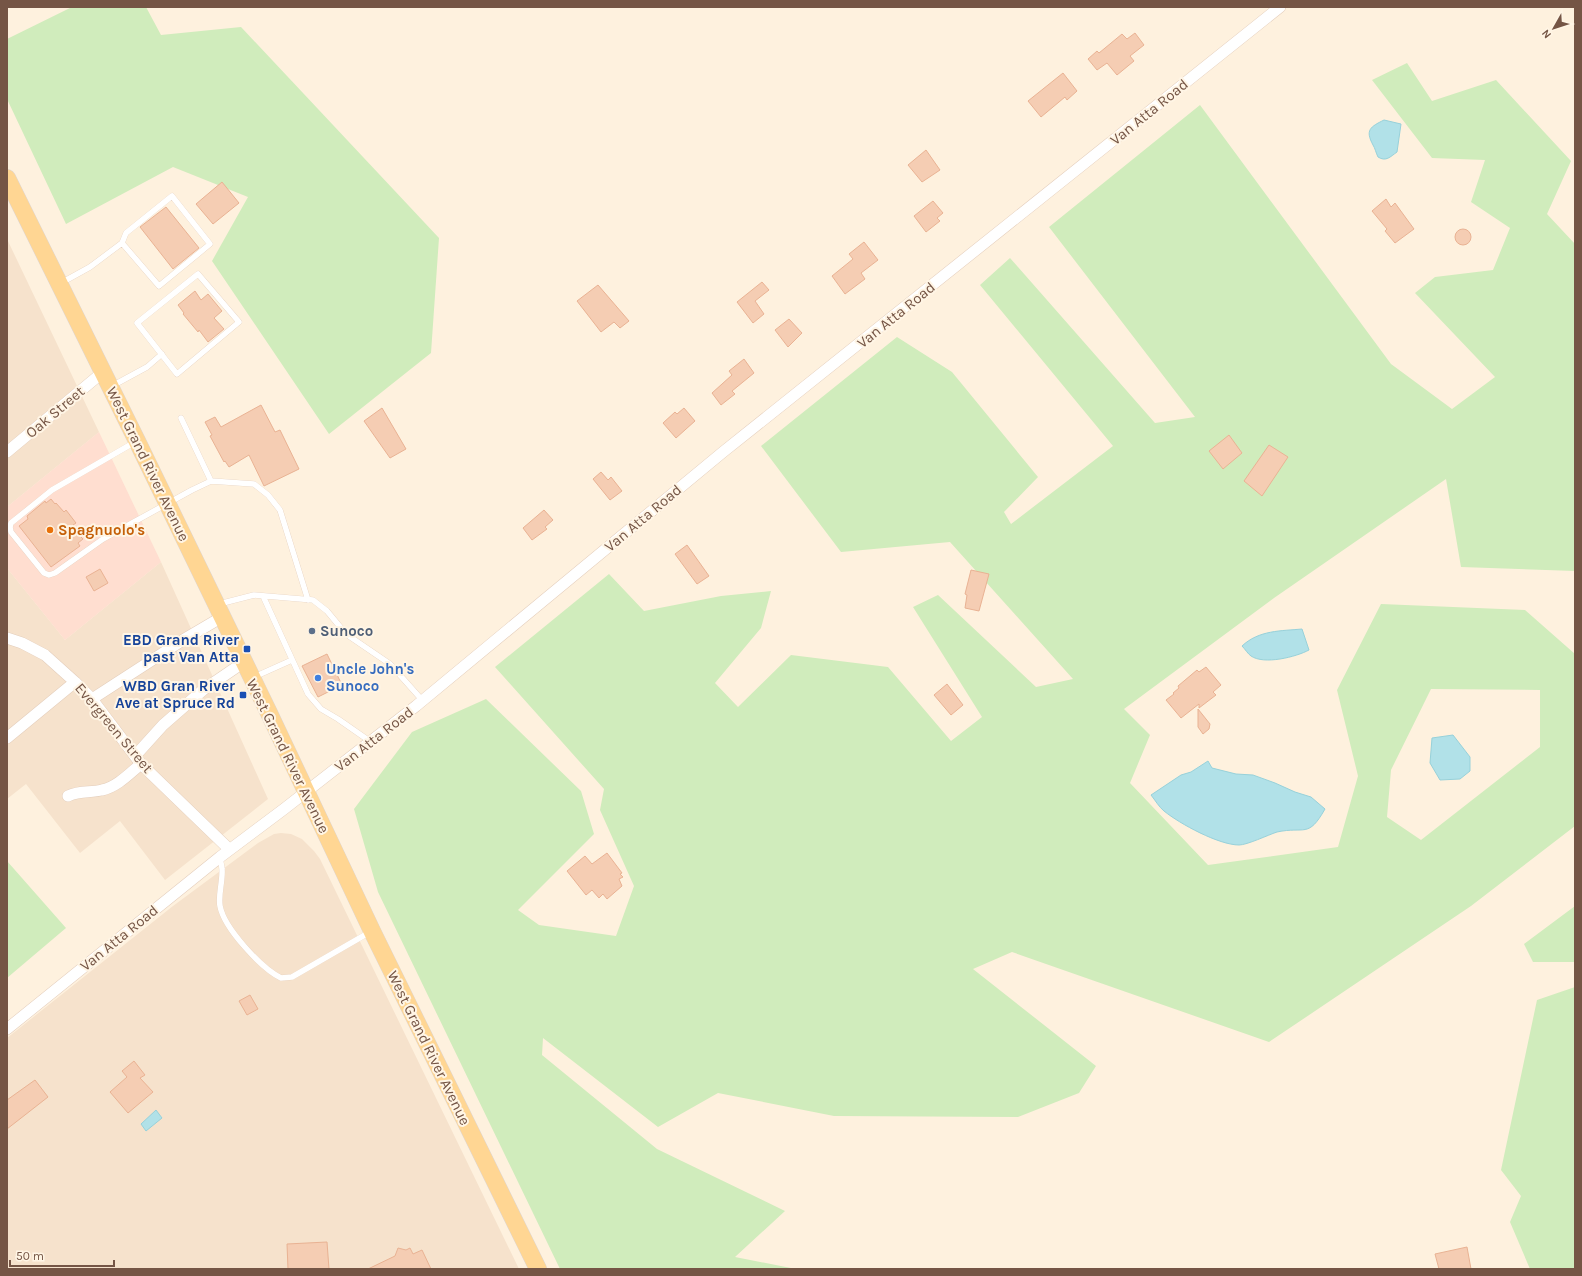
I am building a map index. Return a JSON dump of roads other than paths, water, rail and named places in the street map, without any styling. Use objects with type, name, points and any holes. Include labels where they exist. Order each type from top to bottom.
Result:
[{"type":"main road","name":"West Grand River Avenue","points":[[7,178],[137,441],[252,678],[372,931],[538,1269]]},
{"type":"street","name":"Van Atta Road","points":[[7,1029],[229,849],[306,792],[423,701],[723,452],[1280,7]]},
{"type":"street","name":"Oak Street","points":[[7,452],[103,372]]},
{"type":"street","points":[[92,699],[182,640],[219,611]]},
{"type":"street","name":"Evergreen Street","points":[[7,638],[22,643],[45,655],[75,682],[92,699],[138,760],[229,849]]},
{"type":"street","points":[[68,796],[81,791],[106,790],[138,760],[163,725],[203,690],[244,662]]},
{"type":"street","points":[[7,738],[75,682]]},
{"type":"lane","points":[[59,284],[90,267],[122,243],[126,233],[172,196],[210,244],[159,286],[122,243]]},
{"type":"lane","points":[[198,274],[239,322],[177,374],[162,354],[137,322],[198,274]]},
{"type":"lane","points":[[110,387],[147,367],[162,354]]},
{"type":"lane","points":[[181,418],[211,481]]},
{"type":"lane","points":[[137,441],[52,490],[14,520],[10,527],[11,532],[44,573],[52,575],[103,539],[211,481],[254,484],[268,495],[280,510],[308,600]]},
{"type":"lane","points":[[219,611],[254,596],[313,600],[327,611],[346,634],[390,664],[423,701]]},
{"type":"lane","points":[[263,596],[308,694],[321,709],[338,718],[371,742]]},
{"type":"lane","points":[[252,678],[292,660]]},
{"type":"lane","points":[[220,857],[222,869],[220,906],[226,922],[256,958],[280,978],[292,977],[372,931]]},
{"type":"water","points":[[1384,120],[1401,124],[1397,152],[1388,158],[1383,159],[1378,157],[1369,136],[1369,132],[1372,127]]},
{"type":"water","points":[[1302,629],[1309,650],[1296,655],[1272,660],[1257,659],[1251,656],[1242,646],[1256,637],[1270,632]]},
{"type":"water","points":[[1453,735],[1470,757],[1470,771],[1460,779],[1440,780],[1430,763],[1432,738]]},
{"type":"water","points":[[1208,761],[1212,768],[1236,774],[1253,775],[1311,797],[1325,809],[1314,824],[1305,830],[1277,832],[1243,845],[1221,842],[1211,838],[1171,816],[1162,809],[1151,795],[1181,775],[1191,772]]},
{"type":"water","points":[[156,1110],[162,1118],[146,1131],[141,1124]]},
{"type":"place","name":"Spagnuolo's","points":[[50,530]]},
{"type":"place","name":"Sunoco","points":[[312,631]]},
{"type":"place","name":"EBD Grand River past Van Atta","points":[[247,649]]},
{"type":"place","name":"Uncle John's Sunoco","points":[[318,678]]},
{"type":"place","name":"WBD Gran River Ave at Spruce Rd","points":[[243,695]]}]
